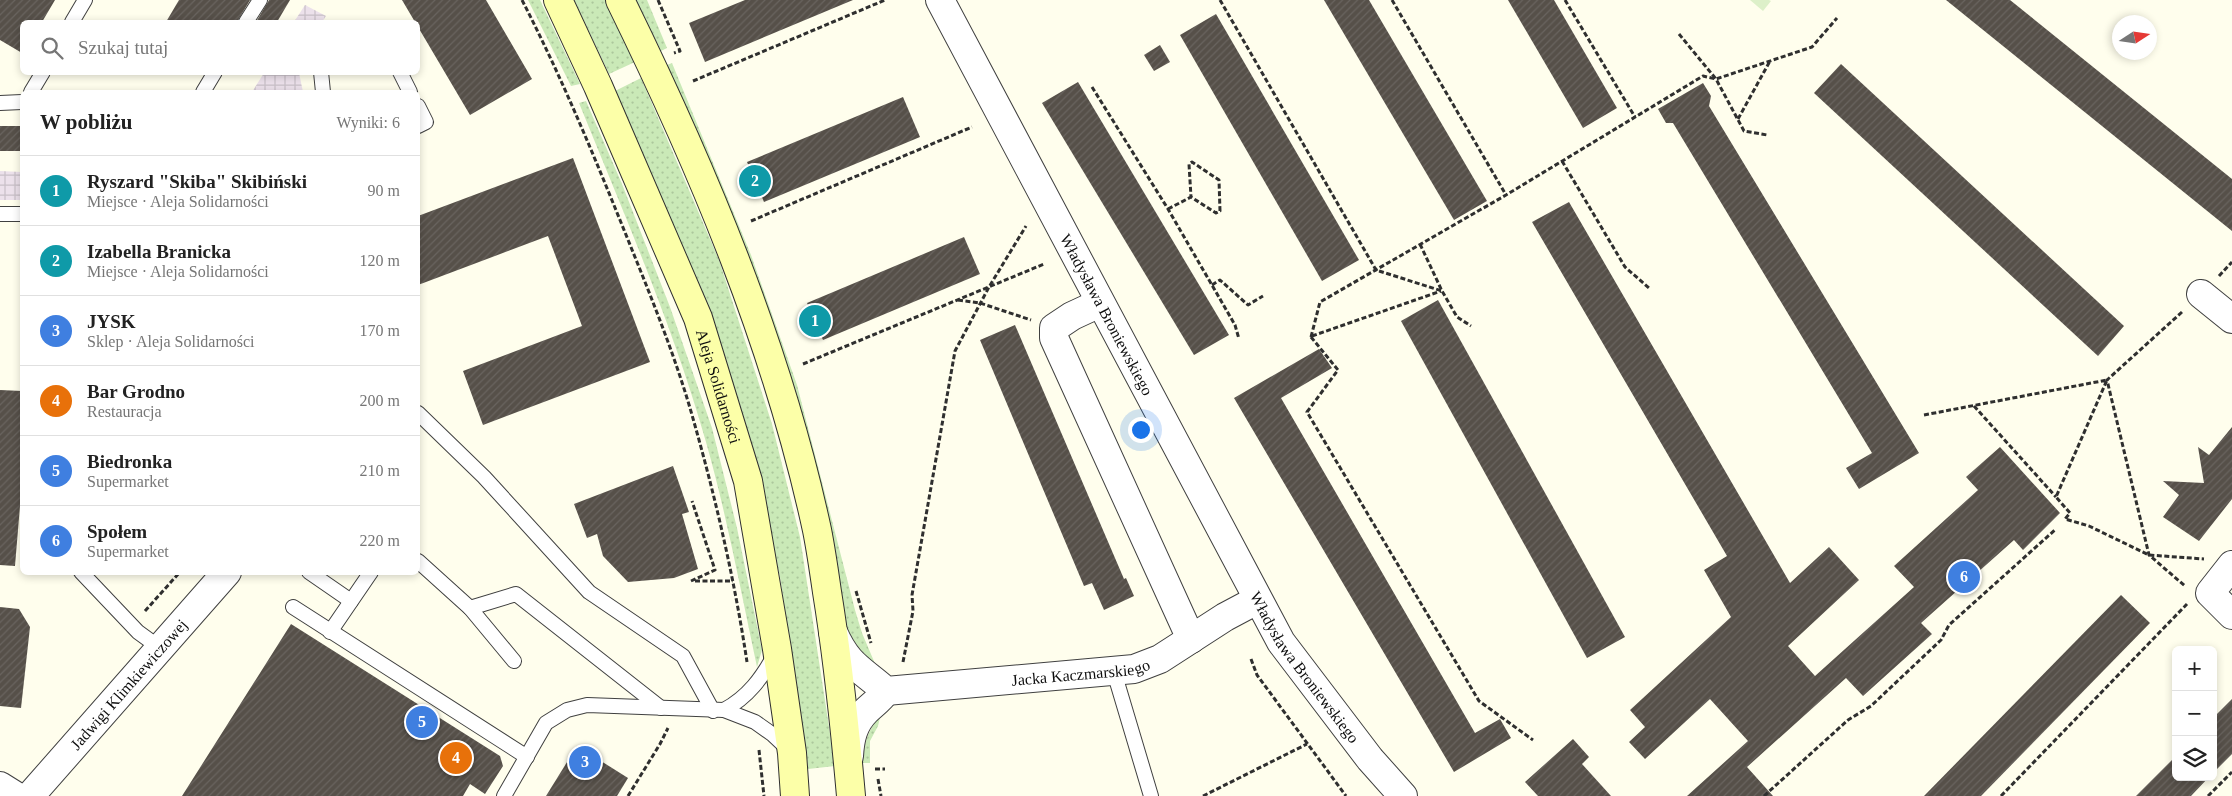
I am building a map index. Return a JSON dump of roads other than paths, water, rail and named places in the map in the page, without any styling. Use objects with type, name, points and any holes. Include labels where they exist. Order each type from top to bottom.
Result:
[{"type":"main road","name":"Aleja Solidarności","points":[[558,0],[598,86],[698,318],[748,481],[778,649],[792,753],[795,796]]},
{"type":"main road","points":[[620,0],[651,64],[719,218],[756,318],[790,424],[817,531],[833,632],[851,796]]},
{"type":"street","name":"Władysława Broniewskiego","points":[[940,0],[1281,642],[1370,759],[1403,796]]},
{"type":"street","points":[[2201,294],[2232,319]]},
{"type":"street","points":[[1100,303],[1072,316],[1054,328],[1054,338],[1191,639]]},
{"type":"street","points":[[2223,562],[2202,594],[2232,614]]},
{"type":"street","name":"Jadwigi Klimkiewiczowej","points":[[30,796],[224,575]]},
{"type":"street","name":"Jacka Kaczmarskiego","points":[[886,691],[1114,672],[1149,664],[1257,600]]},
{"type":"street","points":[[833,632],[842,651],[856,668],[886,691],[880,700],[866,710],[856,724],[850,740],[848,758]]},
{"type":"street","points":[[0,786],[16,796]]},
{"type":"lane","points":[[73,20],[85,0]]},
{"type":"lane","points":[[247,20],[260,0]]},
{"type":"lane","points":[[32,90],[40,75]]},
{"type":"lane","points":[[203,90],[213,75]]},
{"type":"lane","points":[[321,75],[323,90]]},
{"type":"lane","points":[[402,75],[409,90]]},
{"type":"lane","points":[[0,103],[20,102]]},
{"type":"lane","points":[[420,110],[426,122],[420,125]]},
{"type":"lane","points":[[0,214],[20,214]]},
{"type":"lane","points":[[420,415],[484,477],[589,592],[683,656],[718,710]]},
{"type":"lane","points":[[420,563],[470,608],[514,661]]},
{"type":"lane","points":[[84,575],[132,625],[160,648]]},
{"type":"lane","points":[[313,575],[351,601]]},
{"type":"lane","points":[[330,632],[369,575]]},
{"type":"lane","points":[[470,608],[516,594],[661,708]]},
{"type":"lane","points":[[293,607],[526,758]]},
{"type":"lane","points":[[718,710],[738,702],[751,690],[765,672],[778,649]]},
{"type":"lane","points":[[1114,672],[1151,796]]},
{"type":"lane","points":[[504,796],[546,724],[566,710],[587,705],[718,710],[755,722],[772,734],[792,753]]},
{"type":"place","name":"Izabella Branicka","points":[[755,181]]},
{"type":"place","name":"Ryszard \"Skiba\" Skibiński","points":[[815,321]]},
{"type":"place","name":"Społem","points":[[1964,577]]},
{"type":"place","name":"Biedronka","points":[[422,722]]},
{"type":"place","name":"Bar Grodno","points":[[456,758]]},
{"type":"place","name":"JYSK","points":[[585,762]]}]
